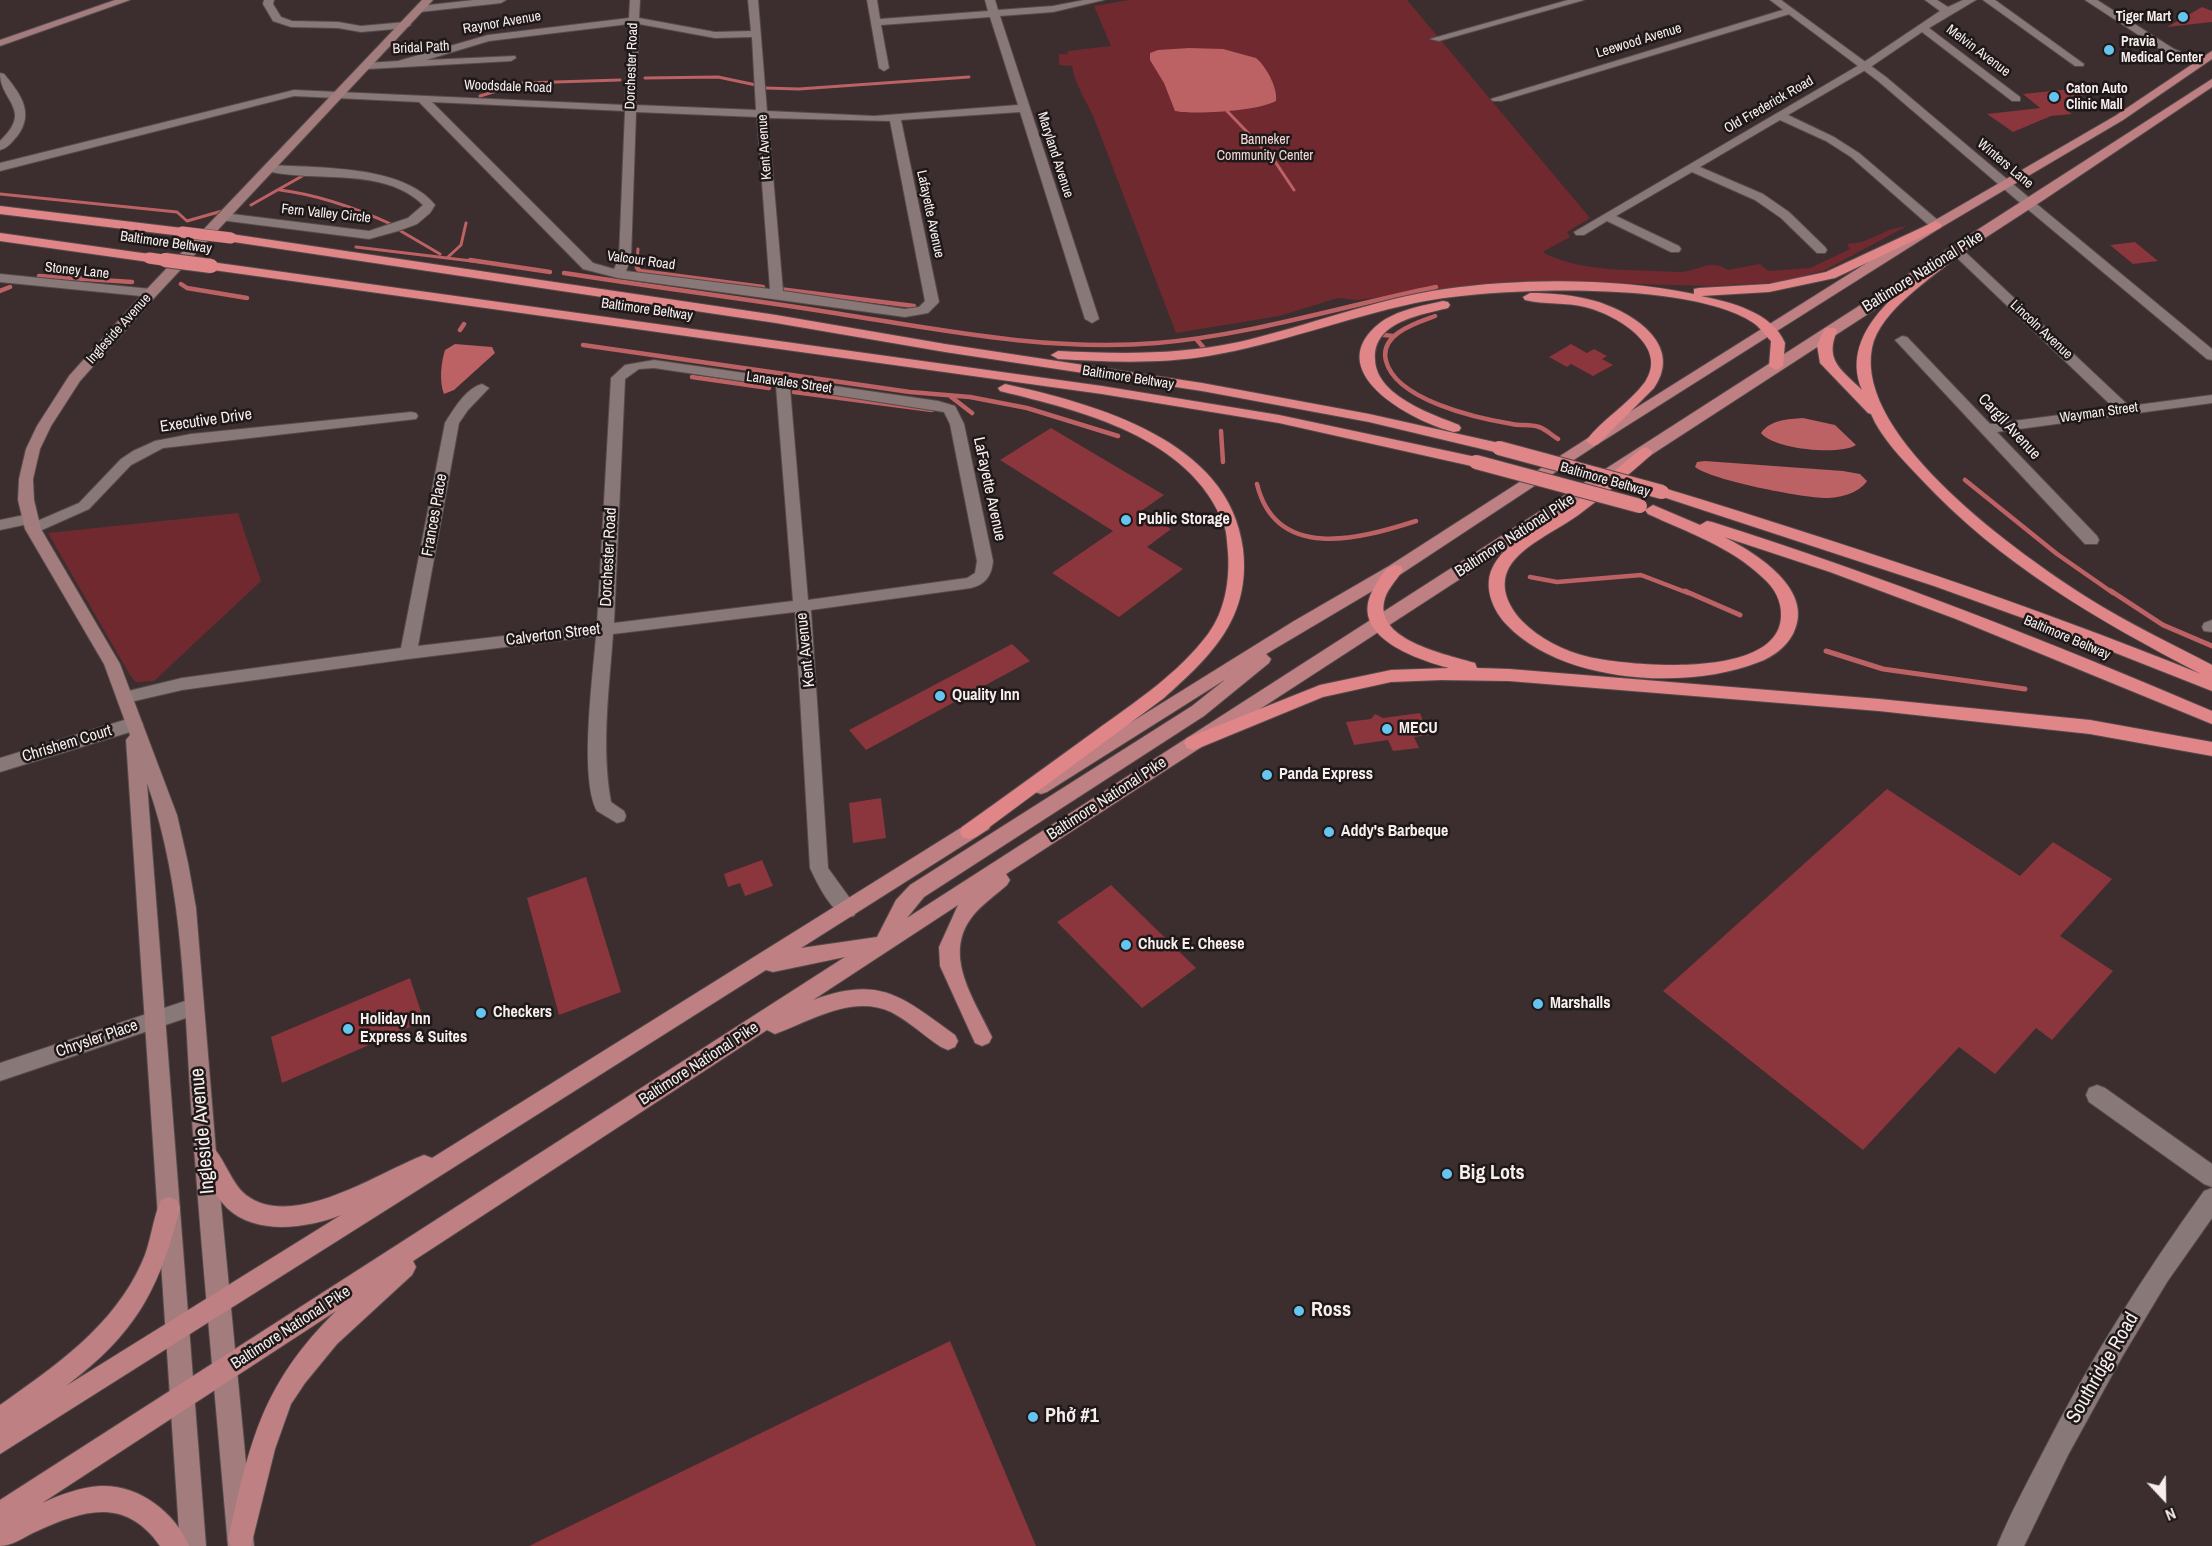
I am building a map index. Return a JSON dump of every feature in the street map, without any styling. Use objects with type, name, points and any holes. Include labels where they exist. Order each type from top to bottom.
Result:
[{"type":"highway","points":[[0,203],[136,227]]},
{"type":"highway","name":"Baltimore Beltway","points":[[0,210],[231,238],[776,319],[1271,399],[1369,418],[1499,448],[1662,492],[1946,583],[2025,611],[2212,685]]},
{"type":"highway","points":[[776,319],[1050,354],[1154,357],[1246,345],[1400,302],[1446,293],[1537,286],[1655,291],[1737,291],[1801,282],[1846,269],[1936,225]]},
{"type":"highway","name":"Baltimore Beltway","points":[[0,237],[1198,405],[1362,436],[1476,462],[1646,508],[1843,570],[1932,601],[2017,635],[2212,718]]},
{"type":"highway","points":[[0,244],[113,253]]},
{"type":"highway","points":[[1876,413],[1862,363],[1871,332],[1892,306],[1958,251]]},
{"type":"highway","points":[[1655,291],[1708,300],[1730,307],[1759,321],[1776,339],[1778,348],[1776,366]]},
{"type":"highway","points":[[1499,448],[1407,407],[1378,384],[1370,373],[1367,350],[1371,339],[1380,329],[1394,320],[1434,307],[1468,300],[1515,297],[1545,297],[1591,304],[1626,320],[1649,340],[1658,363],[1653,378],[1644,390],[1593,441]]},
{"type":"highway","points":[[1830,331],[1824,345],[1827,363],[1876,413],[1888,432],[1947,497],[2014,554],[2110,618],[2212,672]]},
{"type":"highway","points":[[726,338],[1014,390],[1071,404],[1133,428],[1165,445],[1189,463],[1211,486],[1223,506],[1234,533],[1238,555],[1236,580],[1229,607],[1214,638],[1158,694],[969,832]]},
{"type":"highway","points":[[1646,452],[1569,515],[1510,556],[1499,570],[1497,583],[1502,607],[1512,623],[1528,637],[1551,649],[1577,658],[1608,667],[1667,673],[1717,669],[1744,662],[1765,653],[1779,642],[1788,629],[1789,608],[1780,588],[1768,573],[1719,541],[1646,508]]},
{"type":"highway","points":[[1395,570],[1376,601],[1374,610],[1378,624],[1390,636],[1415,650],[1466,667],[1509,675]]},
{"type":"highway","points":[[1193,743],[1295,699],[1345,684],[1416,674],[1509,675],[1891,706],[2099,729],[2212,748]]},
{"type":"main road","points":[[0,43],[125,0]]},
{"type":"main road","name":"Ingleside Avenue","points":[[241,1543],[218,1306],[186,908],[179,863],[168,815],[112,664],[31,524],[27,500],[28,468],[33,449],[48,418],[74,380],[151,293],[341,95],[428,0]]},
{"type":"main road","name":"Baltimore National Pike","points":[[0,1442],[1300,625],[1395,570],[1593,441],[1936,225],[2119,118],[2212,54]]},
{"type":"main road","name":"Baltimore National Pike","points":[[0,1515],[1830,331],[1958,251],[2212,82]]},
{"type":"main road","points":[[2119,118],[2118,128],[2131,137]]},
{"type":"main road","points":[[751,970],[798,956],[884,945],[903,906],[917,891],[1198,711],[1256,665],[1300,625]]},
{"type":"main road","name":"Ingleside Avenue","points":[[134,724],[193,1546]]},
{"type":"main road","points":[[982,1037],[956,983],[950,966],[949,947],[964,912],[1044,840]]},
{"type":"main road","points":[[729,1044],[818,1007],[862,997],[882,999],[900,1006],[948,1041]]},
{"type":"main road","points":[[205,1152],[225,1189],[240,1204],[257,1212],[278,1216],[297,1216],[317,1212],[344,1202],[494,1132]]},
{"type":"main road","points":[[0,1420],[97,1345],[122,1317],[153,1266],[169,1208]]},
{"type":"main road","points":[[241,1543],[260,1454],[273,1417],[290,1384],[315,1350],[347,1315],[459,1220]]},
{"type":"main road","points":[[0,1535],[61,1508],[116,1498],[156,1520],[176,1546]]},
{"type":"street","points":[[269,0],[268,4],[277,19],[291,24],[338,25],[361,29],[406,26]]},
{"type":"street","points":[[420,9],[501,0]]},
{"type":"street","name":"Dorchester Road","points":[[618,274],[625,258],[635,0]]},
{"type":"street","name":"Kent Avenue","points":[[753,0],[777,294]]},
{"type":"street","points":[[872,0],[884,68]]},
{"type":"street","name":"Maryland Avenue","points":[[990,0],[1092,319]]},
{"type":"street","points":[[875,22],[1070,7],[1099,0]]},
{"type":"street","points":[[1435,39],[1560,2],[1579,0]]},
{"type":"street","name":"Winters Lane","points":[[1775,0],[1865,66],[2212,356]]},
{"type":"street","name":"Melvin Avenue","points":[[1930,0],[1947,11]]},
{"type":"street","name":"Old Frederick Road","points":[[1580,232],[1865,66],[1947,11],[1971,0]]},
{"type":"street","points":[[1988,0],[2079,64]]},
{"type":"street","points":[[2090,0],[2170,51],[2201,62]]},
{"type":"street","name":"Leewood Avenue","points":[[1497,99],[1789,11]]},
{"type":"street","name":"Raynor Avenue","points":[[400,64],[488,38],[634,20],[702,33],[755,34]]},
{"type":"street","name":"Melvin Avenue","points":[[1922,27],[2016,99]]},
{"type":"street","name":"Bridal Path","points":[[368,66],[511,58]]},
{"type":"street","points":[[0,75],[16,96],[21,110],[17,127],[0,147]]},
{"type":"street","name":"Woodsdale Road","points":[[0,167],[283,94],[895,118],[1024,108]]},
{"type":"street","name":"Valcour Road","points":[[422,99],[580,260],[598,270],[894,312],[923,310]]},
{"type":"street","points":[[1780,116],[1830,139],[1855,155],[1936,225]]},
{"type":"street","name":"Lafayette Avenue","points":[[895,118],[930,286],[932,302],[923,310]]},
{"type":"street","points":[[1692,167],[1744,189],[1773,205],[1821,250]]},
{"type":"street","name":"Fern Valley Circle","points":[[224,217],[369,235],[387,232],[421,216],[428,210],[429,205],[426,200],[407,188],[393,183],[344,174],[271,169]]},
{"type":"street","points":[[1608,216],[1676,249]]},
{"type":"street","name":"Lincoln Avenue","points":[[1958,251],[2125,410]]},
{"type":"street","name":"Stoney Lane","points":[[0,278],[151,293]]},
{"type":"street","name":"Cargil Avenue","points":[[1902,340],[2091,540]]},
{"type":"street","name":"Lanavales Street","points":[[628,367],[654,364],[938,405],[950,409]]},
{"type":"street","name":"Dorchester Road","points":[[617,816],[603,806],[600,792],[598,728],[618,378],[628,367]]},
{"type":"street","name":"Kent Avenue","points":[[783,383],[799,595],[812,714],[819,868],[826,882],[847,910]]},
{"type":"street","name":"Frances Place","points":[[408,653],[452,423],[462,407],[482,388]]},
{"type":"street","name":"Wayman Street","points":[[1987,429],[2212,399]]},
{"type":"street","name":"LaFayette Avenue","points":[[950,409],[957,424],[985,561],[985,571],[981,577]]},
{"type":"street","name":"Executive Drive","points":[[0,525],[31,524],[84,506],[126,462],[160,444],[411,416]]},
{"type":"street","name":"Calverton Street","points":[[126,697],[182,684],[408,653],[959,586],[981,577]]},
{"type":"street","name":"Chrishem Court","points":[[0,765],[134,724]]},
{"type":"street","name":"Chrysler Place","points":[[0,1072],[194,1007]]},
{"type":"street","points":[[2097,1095],[2212,1177]]},
{"type":"street","name":"Southridge Road","points":[[2010,1546],[2065,1435],[2112,1349],[2153,1283],[2212,1199]]},
{"type":"green space","name":"Banneker Community Center","points":[[1129,0],[1407,0],[1590,218],[1567,232],[1570,237],[1544,251],[1544,253],[1575,264],[1608,269],[1676,272],[1690,271],[1708,265],[1721,266],[1728,270],[1760,264],[1768,271],[1810,268],[1850,249],[1847,244],[1862,242],[1892,229],[1907,226],[1825,270],[1782,282],[1711,286],[1518,281],[1357,300],[1338,298],[1279,316],[1176,333],[1072,66],[1059,65],[1059,54],[1111,46],[1094,6]]},
{"type":"green space","points":[[238,513],[261,581],[154,681],[136,682],[48,533]]},
{"type":"shaded area","points":[[1223,49],[1256,58],[1271,78],[1276,101],[1256,107],[1227,111],[1197,113],[1175,111],[1164,83],[1150,60],[1150,53],[1158,50]]},
{"type":"shaded area","points":[[455,344],[492,347],[495,353],[454,390],[444,394],[441,378],[445,350]]},
{"type":"shaded area","points":[[1803,418],[1835,425],[1856,445],[1836,450],[1807,449],[1779,443],[1768,439],[1761,433],[1774,423]]},
{"type":"shaded area","points":[[1697,462],[1843,471],[1860,474],[1867,481],[1859,489],[1843,496],[1814,497],[1737,483],[1695,467]]},
{"type":"building","points":[[2202,7],[2212,11],[2212,22],[2167,27]]},
{"type":"building","points":[[2100,86],[2069,104],[2071,108],[2066,110],[2072,114],[2051,116],[2013,132],[1987,114],[2040,108],[2023,94]]},
{"type":"building","points":[[2135,242],[2158,261],[2133,264],[2110,245]]},
{"type":"building","points":[[1571,344],[1587,353],[1594,349],[1607,356],[1602,359],[1613,365],[1593,376],[1571,364],[1567,367],[1549,357]]},
{"type":"building","name":"Public Storage","points":[[1051,428],[1164,495],[1141,511],[1171,529],[1147,547],[1183,569],[1119,617],[1052,573],[1113,531],[1000,460]]},
{"type":"building","name":"Quality Inn","points":[[1012,644],[1030,661],[866,750],[849,730]]},
{"type":"building","name":"MECU","points":[[1420,713],[1429,735],[1414,737],[1419,748],[1393,751],[1388,740],[1354,745],[1346,722],[1371,719],[1375,714],[1383,718]]},
{"type":"building","points":[[1887,789],[2020,876],[2053,842],[2112,879],[2060,936],[2113,971],[2052,1040],[2036,1028],[1995,1074],[1959,1047],[1863,1150],[1663,991]]},
{"type":"building","points":[[881,798],[886,838],[853,843],[849,803]]},
{"type":"building","points":[[762,860],[773,886],[745,896],[740,883],[728,887],[724,874]]},
{"type":"building","points":[[586,877],[621,992],[559,1015],[527,898]]},
{"type":"building","name":"Chuck E. Cheese","points":[[1111,885],[1196,968],[1142,1008],[1057,922]]},
{"type":"building","name":"Holiday Inn Express & Suites","points":[[410,978],[424,1021],[282,1083],[271,1037]]},
{"type":"building","points":[[950,1341],[1036,1546],[529,1546]]},
{"type":"waterway","points":[[645,78],[718,77],[756,85]]},
{"type":"waterway","points":[[765,88],[799,89],[969,77]]},
{"type":"waterway","points":[[480,96],[523,83],[620,80]]},
{"type":"waterway","points":[[1227,111],[1274,160],[1294,190]]},
{"type":"waterway","points":[[251,205],[304,175]]},
{"type":"waterway","points":[[280,190],[338,203],[393,225]]},
{"type":"waterway","points":[[0,194],[177,212],[187,221],[222,211]]},
{"type":"waterway","points":[[448,257],[461,245],[466,223]]},
{"type":"waterway","points":[[399,230],[440,254]]},
{"type":"waterway","points":[[356,247],[480,262]]},
{"type":"waterway","points":[[637,262],[638,249]]},
{"type":"waterway","points":[[470,260],[550,272]]},
{"type":"waterway","points":[[637,262],[637,268],[640,271],[763,287]]},
{"type":"waterway","points":[[564,273],[951,332],[1033,342],[1115,345],[1157,343],[1227,334],[1436,287]]},
{"type":"waterway","points":[[39,276],[132,282]]},
{"type":"waterway","points":[[181,284],[187,288],[247,298]]},
{"type":"waterway","points":[[0,291],[10,287]]},
{"type":"waterway","points":[[779,289],[914,306]]},
{"type":"waterway","points":[[1435,316],[1409,326],[1393,337],[1388,344],[1385,352],[1386,361],[1393,375],[1405,386],[1439,405],[1515,425],[1539,427],[1558,439]]},
{"type":"waterway","points":[[460,330],[464,324]]},
{"type":"waterway","points":[[1384,335],[1393,336]]},
{"type":"waterway","points":[[1197,340],[1203,347]]},
{"type":"waterway","points":[[583,345],[910,392],[970,397],[1027,408],[1118,436]]},
{"type":"waterway","points":[[692,377],[769,388]]},
{"type":"waterway","points":[[794,392],[932,410]]},
{"type":"waterway","points":[[950,396],[972,413]]},
{"type":"waterway","points":[[1221,431],[1223,462]]},
{"type":"waterway","points":[[1965,480],[2057,554],[2113,593]]},
{"type":"waterway","points":[[1257,484],[1267,509],[1282,525],[1301,535],[1323,539],[1346,538],[1416,521]]},
{"type":"waterway","points":[[1530,577],[1557,582],[1641,575],[1688,593]]},
{"type":"waterway","points":[[1685,591],[1740,615]]},
{"type":"waterway","points":[[2111,591],[2163,625],[2212,646]]},
{"type":"waterway","points":[[1826,651],[1883,669],[2025,689]]},
{"type":"place","name":"Tiger Mart","points":[[2183,17]]},
{"type":"place","name":"Pravia Medical Center","points":[[2109,50]]},
{"type":"place","name":"Caton Auto Clinic Mall","points":[[2054,97]]},
{"type":"place","name":"Public Storage","points":[[1126,520]]},
{"type":"place","name":"Quality Inn","points":[[940,696]]},
{"type":"place","name":"MECU","points":[[1387,729]]},
{"type":"place","name":"Panda Express","points":[[1267,775]]},
{"type":"place","name":"Addy's Barbeque","points":[[1329,832]]},
{"type":"place","name":"Chuck E. Cheese","points":[[1126,945]]},
{"type":"place","name":"Marshalls","points":[[1538,1004]]},
{"type":"place","name":"Checkers","points":[[481,1013]]},
{"type":"place","name":"Holiday Inn Express & Suites","points":[[348,1029]]},
{"type":"place","name":"Big Lots","points":[[1447,1174]]},
{"type":"place","name":"Ross","points":[[1299,1311]]},
{"type":"place","name":"Phở #1","points":[[1033,1417]]}]
